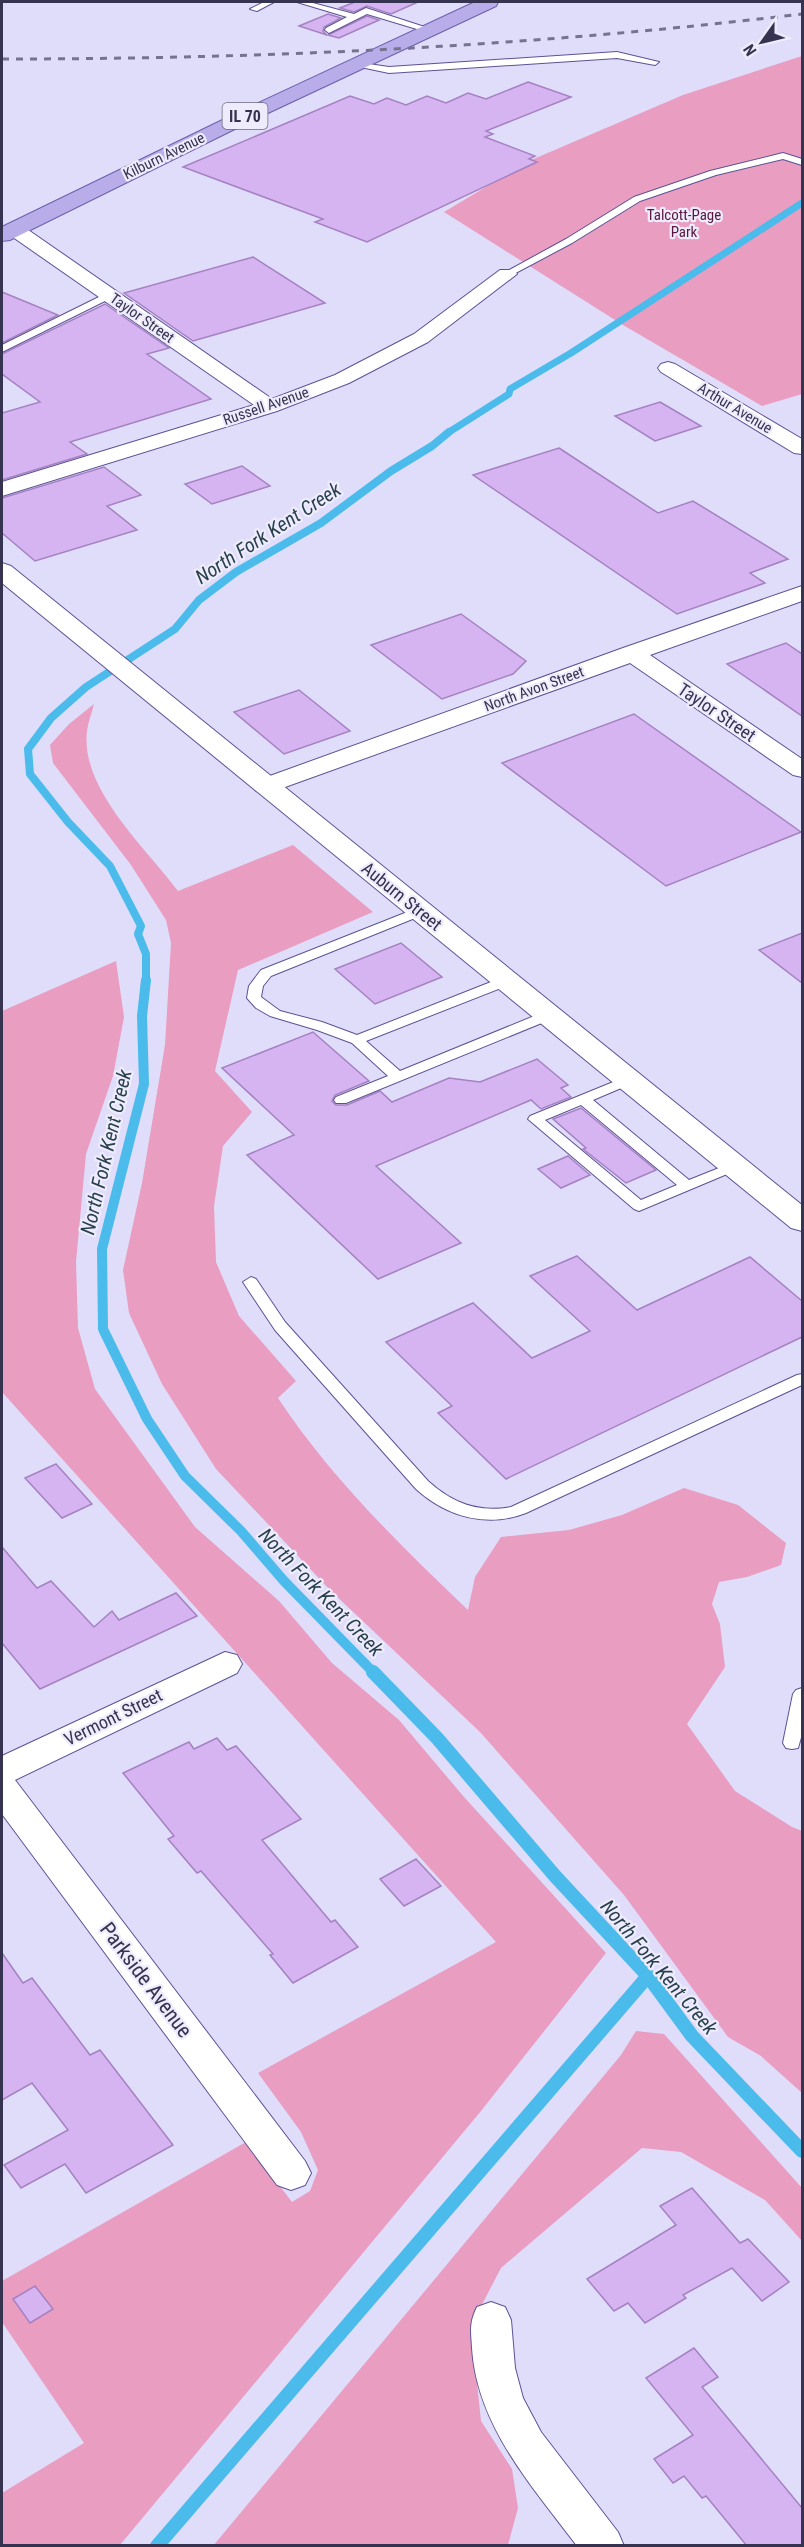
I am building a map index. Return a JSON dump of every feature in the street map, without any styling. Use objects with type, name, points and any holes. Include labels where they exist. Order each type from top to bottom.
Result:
[{"type":"main road","name":"Kilburn Avenue","points":[[8,232],[489,2]]},
{"type":"main road","name":"Auburn Street","points":[[2,572],[802,1221]]},
{"type":"street","name":"Taylor Street","points":[[8,232],[109,295],[270,406]]},
{"type":"street","name":"Russell Avenue","points":[[2,489],[270,406],[342,379],[421,338],[507,274]]},
{"type":"street","name":"Arthur Avenue","points":[[668,368],[802,448]]},
{"type":"street","name":"North Avon Street","points":[[265,786],[802,593]]},
{"type":"street","name":"Taylor Street","points":[[631,653],[802,770]]},
{"type":"street","name":"Vermont Street","points":[[2,1771],[225,1664]]},
{"type":"street","name":"Parkside Avenue","points":[[2,1788],[291,2172]]},
{"type":"street","points":[[491,2320],[494,2368],[503,2402],[526,2445],[589,2541]]},
{"type":"lane","points":[[254,9],[270,2]]},
{"type":"lane","points":[[302,2],[355,16]]},
{"type":"lane","points":[[329,30],[366,11],[430,30]]},
{"type":"lane","points":[[355,65],[389,70],[617,55],[655,62]]},
{"type":"lane","points":[[507,274],[569,241],[637,199],[713,173],[783,156],[802,162]]},
{"type":"lane","points":[[4,346],[109,295]]},
{"type":"lane","points":[[398,1077],[357,1040],[317,1025],[282,1017],[262,1008],[254,998],[256,986],[266,973],[420,911]]},
{"type":"lane","points":[[357,1040],[506,981]]},
{"type":"lane","points":[[341,1100],[549,1015]]},
{"type":"lane","points":[[628,1080],[535,1119],[639,1206],[734,1166]]},
{"type":"lane","points":[[582,1098],[687,1186]]},
{"type":"lane","points":[[251,1282],[280,1326],[430,1493],[462,1511],[479,1514],[508,1513],[540,1502],[802,1378]]},
{"type":"lane","points":[[792,1743],[802,1694]]},
{"type":"green space","name":"Talcott-Page Park","points":[[802,56],[802,394],[762,406],[623,325],[444,212],[529,161],[683,95]]},
{"type":"green space","points":[[94,704],[87,731],[88,753],[94,774],[104,796],[118,817],[178,891],[293,845],[373,912],[238,970],[215,1071],[252,1112],[223,1146],[214,1206],[216,1262],[239,1316],[296,1381],[278,1398],[343,1483],[417,1561],[468,1610],[475,1577],[501,1537],[569,1530],[622,1515],[684,1488],[738,1505],[786,1543],[781,1565],[747,1577],[719,1582],[712,1604],[720,1624],[725,1667],[687,1724],[735,1791],[802,1831],[802,2093],[761,2056],[728,2037],[624,1895],[480,1732],[331,1591],[216,1469],[162,1384],[129,1313],[123,1270],[142,1183],[165,1045],[171,943],[166,920],[131,865],[53,763],[50,745],[69,724]]},
{"type":"green space","points":[[116,961],[124,1017],[113,1076],[86,1154],[76,1262],[78,1328],[95,1389],[195,1527],[279,1601],[332,1663],[399,1720],[464,1797],[606,1953],[481,2111],[120,2545],[2,2545],[2,2493],[84,2443],[2,2322],[2,2281],[246,2142],[292,2202],[310,2191],[318,2170],[301,2132],[258,2073],[496,1942],[2,1392],[2,1011]]},
{"type":"green space","points":[[636,2031],[664,2034],[802,2188],[802,2241],[765,2200],[681,2152],[642,2148],[501,2268],[476,2316],[476,2373],[481,2421],[512,2469],[518,2508],[508,2545],[213,2546],[621,2055]]},
{"type":"building","points":[[355,2],[418,2],[391,14],[367,6],[354,12],[340,8]]},
{"type":"building","points":[[328,14],[341,18],[324,27],[323,31],[327,35],[299,26]]},
{"type":"building","points":[[367,16],[379,20],[339,38],[328,35]]},
{"type":"building","points":[[528,82],[571,97],[486,131],[493,134],[485,137],[535,156],[529,159],[537,162],[367,242],[315,222],[323,219],[183,167],[350,96],[374,104],[387,98],[406,105],[427,96],[446,103],[468,93],[486,99]]},
{"type":"building","points":[[253,257],[325,303],[193,341],[124,293]]},
{"type":"building","points":[[2,292],[58,315],[2,343]]},
{"type":"building","points":[[105,304],[169,348],[147,354],[211,399],[70,442],[87,454],[2,480],[2,413],[40,402],[2,374],[2,354]]},
{"type":"building","points":[[660,402],[701,426],[655,441],[615,416]]},
{"type":"building","points":[[559,448],[658,513],[693,501],[788,559],[750,573],[765,583],[677,614],[473,475]]},
{"type":"building","points":[[242,466],[270,486],[212,504],[185,484]]},
{"type":"building","points":[[104,467],[141,495],[107,506],[137,530],[35,561],[2,533],[2,498]]},
{"type":"building","points":[[461,614],[526,661],[513,674],[442,699],[371,645]]},
{"type":"building","points":[[786,643],[802,654],[802,716],[727,664]]},
{"type":"building","points":[[299,690],[350,731],[284,754],[234,712]]},
{"type":"building","points":[[634,714],[801,832],[666,886],[502,763]]},
{"type":"building","points":[[802,933],[802,983],[759,950]]},
{"type":"building","points":[[401,943],[442,977],[375,1004],[335,969]]},
{"type":"building","points":[[313,1032],[369,1081],[335,1095],[332,1101],[336,1105],[347,1105],[380,1091],[392,1102],[449,1078],[480,1082],[537,1059],[568,1085],[561,1088],[571,1097],[541,1109],[531,1100],[376,1166],[461,1243],[378,1279],[247,1155],[294,1135],[222,1068]]},
{"type":"building","points":[[581,1108],[656,1170],[626,1183],[583,1149],[586,1148],[553,1119]]},
{"type":"building","points":[[568,1156],[590,1175],[561,1188],[538,1169]]},
{"type":"building","points":[[577,1256],[637,1310],[750,1257],[802,1301],[802,1337],[506,1479],[438,1413],[452,1406],[386,1342],[473,1303],[532,1358],[590,1331],[530,1276]]},
{"type":"building","points":[[56,1464],[92,1504],[62,1518],[25,1478]]},
{"type":"building","points":[[2,1547],[37,1588],[51,1581],[94,1627],[112,1611],[119,1620],[176,1593],[197,1616],[40,1689],[2,1643]]},
{"type":"building","points":[[217,1738],[227,1750],[236,1746],[301,1819],[262,1840],[331,1922],[335,1920],[358,1947],[293,1983],[270,1955],[273,1954],[201,1871],[197,1873],[168,1839],[174,1836],[123,1773],[189,1742],[194,1749]]},
{"type":"building","points":[[416,1859],[441,1886],[404,1906],[380,1879]]},
{"type":"building","points":[[2,1953],[23,1983],[32,1978],[90,2055],[100,2050],[173,2145],[86,2193],[65,2164],[21,2188],[4,2165],[68,2130],[32,2083],[2,2100]]},
{"type":"building","points":[[692,2188],[740,2243],[748,2239],[789,2282],[762,2301],[732,2268],[683,2295],[686,2298],[645,2323],[628,2303],[614,2311],[587,2279],[676,2225],[660,2206]]},
{"type":"building","points":[[35,2286],[53,2309],[30,2323],[13,2299]]},
{"type":"building","points":[[694,2348],[718,2377],[702,2387],[802,2508],[802,2546],[747,2546],[706,2496],[702,2498],[684,2476],[673,2483],[654,2459],[693,2435],[646,2378]]},
{"type":"waterway","name":"North Fork Kent Creek","points":[[448,432],[509,394],[510,389],[571,353],[802,203]]},
{"type":"waterway","name":"North Fork Kent Creek","points":[[146,980],[146,954],[138,934],[141,926],[110,866],[68,822],[30,774],[28,749],[51,718],[86,687],[175,629],[199,600],[236,572],[321,523],[391,471],[432,446],[448,432]]},
{"type":"waterway","name":"North Fork Kent Creek","points":[[146,980],[142,1016],[144,1084],[102,1249],[103,1329],[147,1419],[185,1476],[241,1531],[284,1581],[374,1673]]},
{"type":"waterway","name":"North Fork Kent Creek","points":[[373,1672],[437,1738],[555,1876],[648,1976]]},
{"type":"waterway","points":[[157,2546],[648,1976]]},
{"type":"waterway","name":"North Fork Kent Creek","points":[[648,1976],[692,2036],[802,2151]]},
{"type":"railway","points":[[2,59],[203,56],[403,48],[602,35],[802,14]]}]
